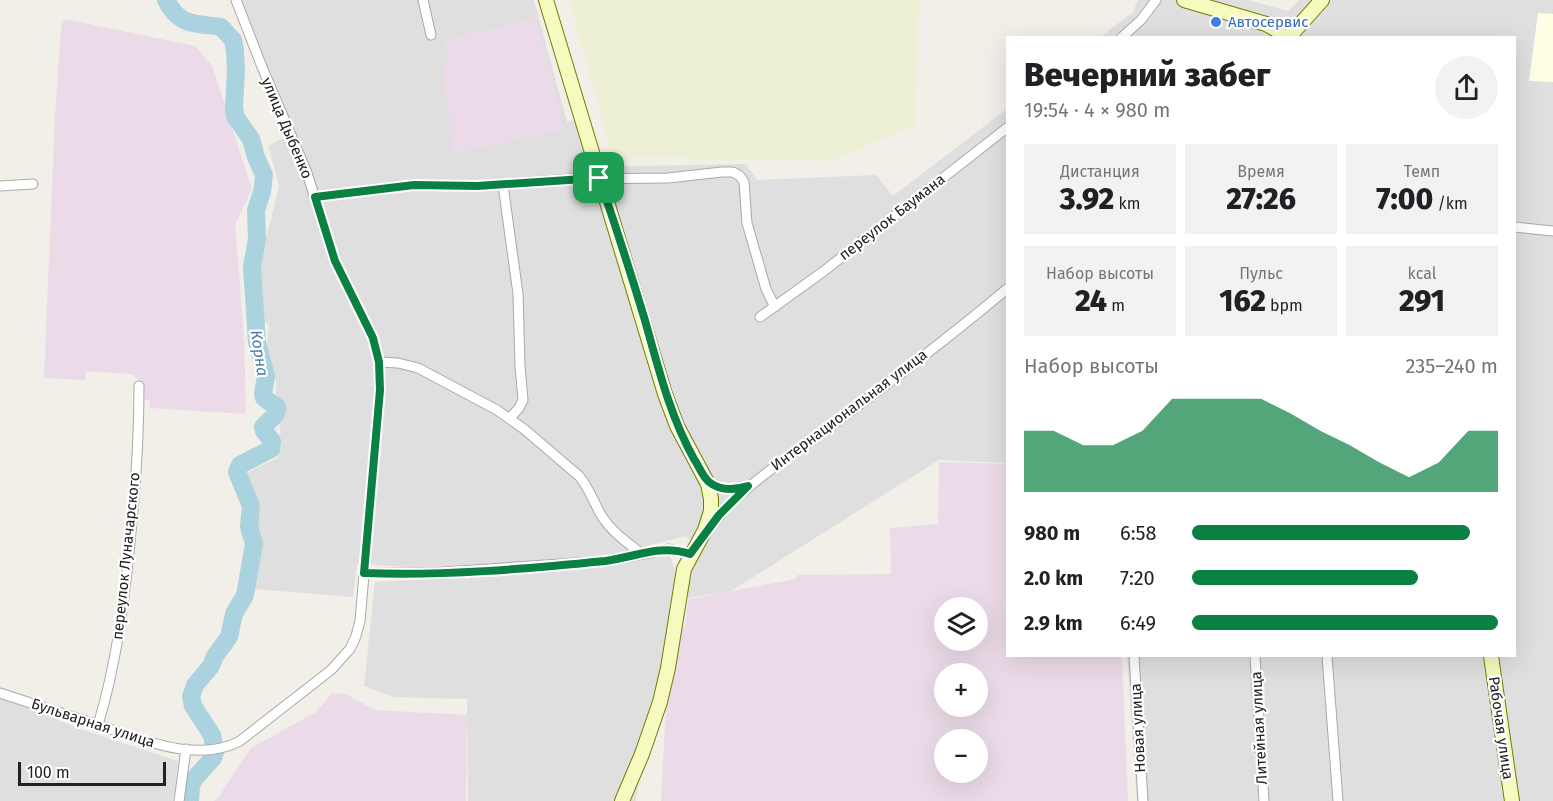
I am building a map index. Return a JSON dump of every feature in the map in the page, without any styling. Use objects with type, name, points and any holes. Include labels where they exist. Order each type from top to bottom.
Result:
[{"type":"street","name":"улица Дыбенко","points":[[226,747],[240,741],[332,670],[350,649],[356,636],[360,621],[380,390],[379,362],[364,318],[335,261],[315,197],[237,0]]},
{"type":"street","points":[[423,0],[431,35]]},
{"type":"street","points":[[546,0],[672,412],[706,478],[714,486],[724,489],[748,486]]},
{"type":"street","points":[[1123,36],[1141,20],[1156,0]]},
{"type":"street","points":[[1184,0],[1266,24],[1277,30],[1282,36]]},
{"type":"street","points":[[1290,36],[1322,0]]},
{"type":"street","name":"переулок Баумана","points":[[760,317],[824,271],[1006,129]]},
{"type":"street","points":[[315,197],[414,185],[675,177],[728,171],[740,176],[745,187],[747,224],[766,289],[775,307]]},
{"type":"street","points":[[0,186],[33,184]]},
{"type":"street","points":[[502,184],[518,294],[523,400],[510,418]]},
{"type":"street","points":[[1516,227],[1553,231]]},
{"type":"street","name":"Интернациональная улица","points":[[622,801],[636,770],[660,702],[668,668],[682,579],[690,554],[699,541],[719,515],[748,486],[868,399],[1006,290]]},
{"type":"street","points":[[379,362],[398,363],[418,368],[510,418],[579,476],[609,526],[642,554]]},
{"type":"street","name":"переулок Луначарского","points":[[98,725],[111,675],[128,560],[139,436],[139,386]]},
{"type":"street","name":"Интернациональная улица","points":[[699,541],[708,524],[711,499],[706,478]]},
{"type":"street","points":[[364,573],[409,574],[491,570],[607,561],[669,549],[690,554]]},
{"type":"street","name":"Новая улица","points":[[1134,657],[1143,801]]},
{"type":"street","name":"Литейная улица","points":[[1255,657],[1264,801]]},
{"type":"street","points":[[1327,657],[1338,801]]},
{"type":"street","name":"Рабочая улица","points":[[1491,657],[1512,801]]},
{"type":"street","name":"Бульварная улица","points":[[0,693],[156,744],[186,749],[226,747]]},
{"type":"street","points":[[178,801],[186,749]]},
{"type":"shaded area","points":[[230,0],[534,0],[567,122],[574,120],[588,167],[746,164],[757,180],[876,175],[893,196],[1006,110],[1006,463],[939,460],[731,591],[688,598],[690,570],[700,550],[686,536],[615,554],[574,560],[421,568],[357,564],[353,597],[254,589],[257,504],[245,484],[246,473],[278,458],[282,402],[276,394],[276,381],[266,353],[269,325],[262,320],[263,292],[257,276],[279,186],[268,146],[287,136]]},
{"type":"shaded area","points":[[570,0],[919,0],[915,125],[833,161],[612,157]]},
{"type":"shaded area","points":[[1138,0],[1248,0],[1288,11],[1299,0],[1553,0],[1553,801],[1137,801],[1127,657],[1516,657],[1516,36],[1102,36],[1133,12]]},
{"type":"shaded area","points":[[1538,13],[1553,14],[1553,82],[1529,81]]},
{"type":"shaded area","points":[[535,17],[565,129],[488,147],[452,152],[449,124],[451,124],[443,77],[443,65],[448,59],[444,39],[515,24]]},
{"type":"shaded area","points":[[65,19],[195,46],[212,65],[252,189],[235,225],[244,335],[246,414],[150,408],[150,400],[142,400],[142,384],[132,374],[86,371],[85,380],[44,378],[55,116],[61,26]]},
{"type":"shaded area","points":[[939,462],[1006,464],[1006,657],[1122,657],[1128,801],[661,801],[666,704],[681,627],[685,627],[688,599],[796,579],[797,575],[891,574],[890,528],[938,524]]},
{"type":"shaded area","points":[[670,556],[675,571],[667,636],[662,667],[650,712],[636,801],[468,801],[467,699],[393,697],[364,686],[375,582],[560,571],[564,567]]},
{"type":"shaded area","points":[[332,693],[346,694],[375,710],[467,715],[466,801],[214,801],[251,748],[316,712]]},
{"type":"shaded area","points":[[0,698],[80,729],[178,761],[173,801],[0,801]]},
{"type":"waterway","name":"Корна","points":[[166,0],[171,9],[183,19],[196,24],[221,27],[233,40],[236,71],[235,116],[251,139],[264,175],[262,192],[256,210],[257,239],[252,267],[257,342],[266,376],[263,394],[264,398],[277,407],[275,416],[263,427],[272,441],[271,449],[240,465],[237,472],[251,506],[249,527],[254,544],[245,595],[234,614],[229,637],[215,656],[211,666],[195,685],[191,697],[193,706],[212,735],[215,752],[213,758],[194,779],[190,801]]},
{"type":"place","name":"Автосервис","points":[[1216,22]]},
{"type":"route","points":[[599,178],[634,284],[665,394],[677,426],[700,470],[710,483],[719,488],[729,489],[748,486],[719,515],[690,554],[678,550],[660,549],[607,561],[429,573],[364,573],[380,390],[379,362],[373,338],[335,261],[315,197],[399,186],[477,186],[599,178]]}]
